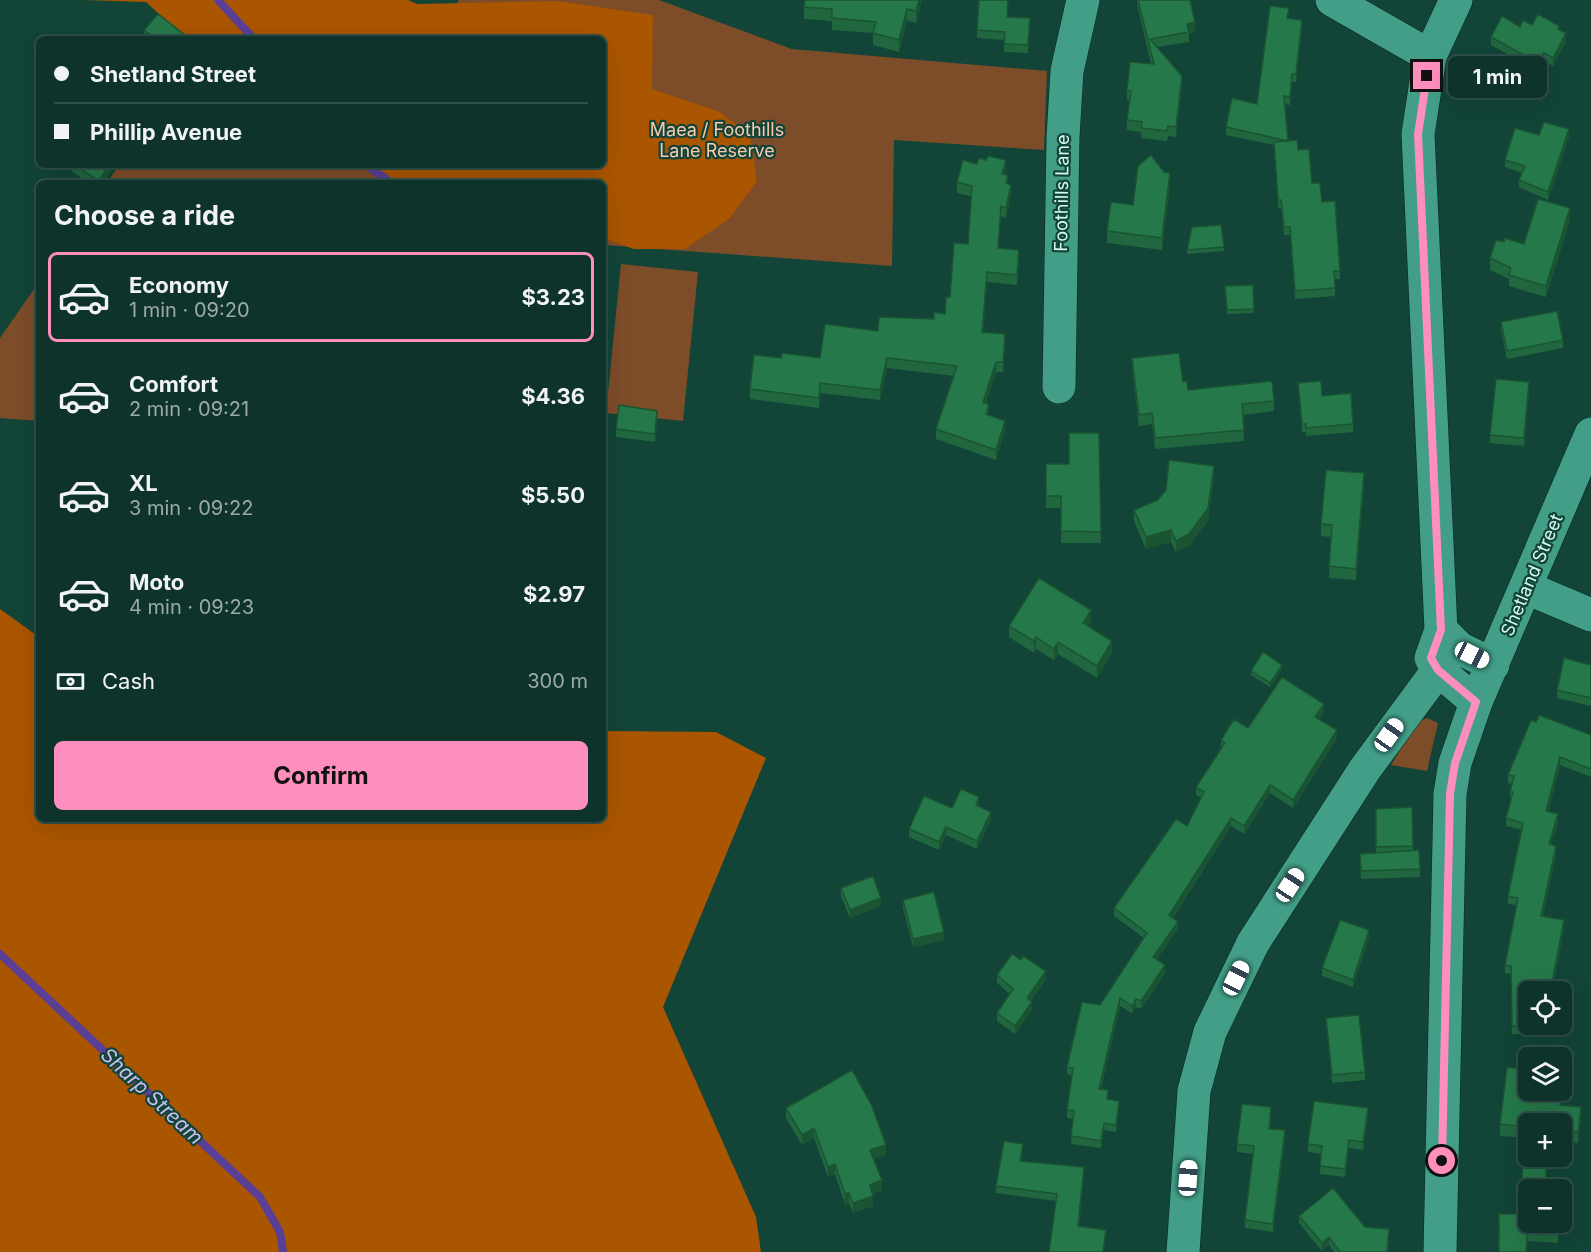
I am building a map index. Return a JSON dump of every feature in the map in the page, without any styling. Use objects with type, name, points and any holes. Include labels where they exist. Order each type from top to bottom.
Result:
[{"type":"street","name":"Foothills Lane","points":[[1059,387],[1063,137],[1067,71],[1083,0]]},
{"type":"street","points":[[1332,0],[1430,56]]},
{"type":"street","points":[[1456,0],[1430,56],[1418,134],[1441,630],[1431,658],[1438,670],[1476,702]]},
{"type":"street","name":"Shetland Street","points":[[1440,1252],[1450,794],[1455,763],[1476,702],[1527,588],[1591,434]]},
{"type":"street","points":[[1527,588],[1591,615]]},
{"type":"street","points":[[1441,630],[1459,648],[1493,665]]},
{"type":"street","points":[[1183,1252],[1194,1091],[1210,1032],[1253,943],[1365,769],[1438,670]]},
{"type":"green space","points":[[84,0],[408,0],[417,4],[557,1],[653,15],[652,89],[720,112],[750,136],[757,181],[730,218],[685,249],[634,249],[606,239],[606,180],[395,180],[372,168],[606,168],[606,36],[183,36],[146,2]]},
{"type":"green space","name":"Maea / Foothills Lane Reserve","points":[[459,0],[659,0],[792,49],[1047,71],[1044,150],[894,140],[892,266],[606,245],[606,180],[109,180],[117,168],[606,168],[606,36],[433,36]]},
{"type":"green space","points":[[621,264],[698,272],[683,421],[606,413]]},
{"type":"green space","points":[[36,286],[36,421],[0,418],[0,338]]},
{"type":"green space","points":[[0,609],[36,635],[36,822],[606,822],[606,731],[716,732],[766,758],[663,1007],[756,1217],[761,1252],[0,1252]]},
{"type":"green space","points":[[1427,718],[1438,723],[1427,771],[1391,765],[1417,722]]},
{"type":"building","points":[[805,0],[919,0],[916,11],[907,9],[899,40],[873,33],[876,22],[832,18],[832,9],[804,7]]},
{"type":"building","points":[[979,0],[1008,0],[1007,17],[1030,18],[1028,45],[1004,44],[1005,32],[977,30]]},
{"type":"building","points":[[1138,0],[1190,0],[1195,22],[1187,24],[1189,32],[1150,39],[1182,76],[1176,127],[1168,126],[1167,131],[1141,128],[1142,122],[1127,120],[1131,91],[1127,90],[1130,62],[1154,64]]},
{"type":"building","points":[[1270,6],[1289,8],[1287,18],[1302,20],[1296,74],[1292,74],[1290,97],[1284,96],[1288,141],[1226,127],[1232,98],[1257,104]]},
{"type":"building","points":[[158,14],[186,36],[151,36],[144,30]]},
{"type":"building","points":[[1538,14],[1559,26],[1558,29],[1566,33],[1553,58],[1544,53],[1538,63],[1491,37],[1502,16],[1520,27],[1523,20],[1532,25]]},
{"type":"building","points":[[1544,122],[1569,129],[1548,192],[1519,180],[1525,166],[1505,160],[1515,128],[1539,135]]},
{"type":"building","points":[[1297,140],[1298,150],[1309,149],[1312,183],[1320,183],[1322,202],[1335,201],[1340,271],[1334,271],[1335,288],[1295,291],[1290,227],[1284,227],[1281,200],[1278,200],[1274,142]]},
{"type":"building","points":[[1151,155],[1164,172],[1170,173],[1162,238],[1107,231],[1111,202],[1133,205],[1138,166]]},
{"type":"building","points":[[988,156],[1006,160],[1002,174],[1008,175],[1006,183],[1011,185],[1006,208],[1001,206],[998,248],[1019,250],[1017,275],[987,272],[982,332],[1005,334],[1003,362],[996,362],[983,402],[989,405],[986,414],[1005,421],[996,450],[936,429],[957,366],[887,358],[880,390],[820,383],[819,398],[750,389],[754,355],[781,358],[782,353],[820,358],[825,324],[878,331],[879,317],[934,319],[934,312],[945,314],[946,297],[950,297],[954,243],[968,244],[972,186],[957,182],[963,160],[977,164],[979,158],[986,160]]},
{"type":"building","points":[[79,168],[107,168],[97,180]]},
{"type":"building","points":[[1538,199],[1570,208],[1546,286],[1509,275],[1511,268],[1490,258],[1496,240],[1504,242],[1505,238],[1524,244]]},
{"type":"building","points":[[1221,225],[1224,247],[1187,250],[1192,227]]},
{"type":"building","points":[[1253,285],[1254,309],[1227,310],[1225,286]]},
{"type":"building","points":[[1557,311],[1563,340],[1507,351],[1501,322]]},
{"type":"building","points":[[1179,353],[1183,382],[1187,381],[1188,390],[1272,381],[1274,401],[1242,404],[1244,430],[1155,438],[1152,413],[1139,415],[1132,358]]},
{"type":"building","points":[[1496,379],[1529,382],[1524,438],[1490,435]]},
{"type":"building","points":[[1321,381],[1322,396],[1351,393],[1353,424],[1306,428],[1306,424],[1302,424],[1298,383]]},
{"type":"building","points":[[619,405],[657,411],[655,434],[616,429]]},
{"type":"building","points":[[1069,433],[1099,433],[1101,532],[1061,531],[1061,496],[1046,496],[1046,464],[1069,464]]},
{"type":"building","points":[[1169,460],[1214,466],[1208,508],[1189,534],[1176,541],[1171,530],[1146,537],[1134,510],[1158,500],[1166,490]]},
{"type":"building","points":[[1326,470],[1364,473],[1356,569],[1329,566],[1332,525],[1321,524]]},
{"type":"building","points":[[1039,578],[1091,610],[1083,623],[1112,641],[1097,666],[1058,642],[1054,649],[1036,637],[1034,641],[1009,626]]},
{"type":"building","points":[[1263,652],[1282,665],[1270,683],[1251,671]]},
{"type":"building","points":[[1564,658],[1591,665],[1591,698],[1557,690]]},
{"type":"building","points":[[1282,677],[1324,704],[1315,717],[1337,730],[1293,800],[1270,785],[1244,826],[1231,818],[1169,915],[1178,922],[1153,957],[1165,965],[1141,1001],[1136,999],[1132,1006],[1120,998],[1099,1089],[1108,1090],[1107,1099],[1119,1101],[1116,1125],[1104,1123],[1101,1141],[1071,1136],[1074,1111],[1067,1110],[1073,1068],[1067,1067],[1082,1002],[1100,1005],[1147,933],[1114,908],[1176,819],[1187,826],[1204,792],[1196,787],[1225,743],[1221,740],[1234,719],[1248,728]]},
{"type":"building","points":[[1539,715],[1591,735],[1591,769],[1560,757],[1546,811],[1558,814],[1549,844],[1556,846],[1541,916],[1564,920],[1552,981],[1518,981],[1518,1026],[1512,1026],[1511,966],[1505,965],[1518,898],[1508,896],[1523,823],[1506,818],[1513,792],[1510,791],[1514,776],[1508,775],[1531,720],[1536,722]]},
{"type":"building","points":[[961,789],[979,797],[976,805],[991,812],[977,841],[946,827],[939,842],[909,829],[924,796],[952,808]]},
{"type":"building","points":[[1412,807],[1413,846],[1376,847],[1376,809]]},
{"type":"building","points":[[1419,850],[1420,869],[1361,871],[1360,854]]},
{"type":"building","points":[[873,876],[881,898],[850,910],[841,888]]},
{"type":"building","points":[[934,892],[944,932],[913,939],[903,900]]},
{"type":"building","points":[[1340,920],[1369,930],[1353,980],[1322,968]]},
{"type":"building","points":[[1012,954],[1021,960],[1023,956],[1046,971],[1027,998],[1032,1002],[1015,1026],[997,1013],[1013,989],[997,975]]},
{"type":"building","points":[[1359,1015],[1365,1072],[1332,1075],[1326,1018]]},
{"type":"building","points":[[1507,1067],[1518,1069],[1518,1101],[1560,1101],[1560,1105],[1581,1107],[1578,1132],[1572,1131],[1572,1113],[1518,1113],[1518,1126],[1500,1124]]},
{"type":"building","points":[[852,1070],[872,1106],[886,1145],[870,1150],[882,1180],[870,1185],[873,1196],[853,1203],[849,1193],[845,1194],[835,1164],[828,1167],[814,1128],[802,1135],[786,1108]]},
{"type":"building","points":[[1314,1101],[1368,1108],[1363,1142],[1349,1140],[1345,1169],[1320,1166],[1322,1146],[1308,1144]]},
{"type":"building","points":[[1242,1104],[1271,1107],[1269,1129],[1285,1130],[1273,1224],[1245,1220],[1254,1146],[1237,1144]]},
{"type":"building","points":[[1004,1141],[1023,1144],[1020,1161],[1084,1167],[1078,1226],[1106,1230],[1103,1252],[1049,1252],[1057,1194],[996,1186]]},
{"type":"building","points":[[1523,1167],[1546,1167],[1546,1179],[1522,1179]]},
{"type":"building","points":[[1333,1188],[1365,1227],[1389,1229],[1387,1252],[1340,1252],[1329,1237],[1322,1243],[1299,1216]]},
{"type":"building","points":[[1499,1214],[1518,1214],[1518,1233],[1528,1233],[1526,1252],[1499,1252]]},
{"type":"waterway","points":[[218,0],[251,36]]},
{"type":"waterway","points":[[370,168],[388,180]]},
{"type":"waterway","name":"Sharp Stream","points":[[0,954],[260,1197],[280,1232],[283,1252]]},
{"type":"route","points":[[1427,76],[1418,134],[1441,630],[1435,641],[1431,658],[1438,670],[1476,702],[1455,763],[1450,794],[1442,1161]]}]
